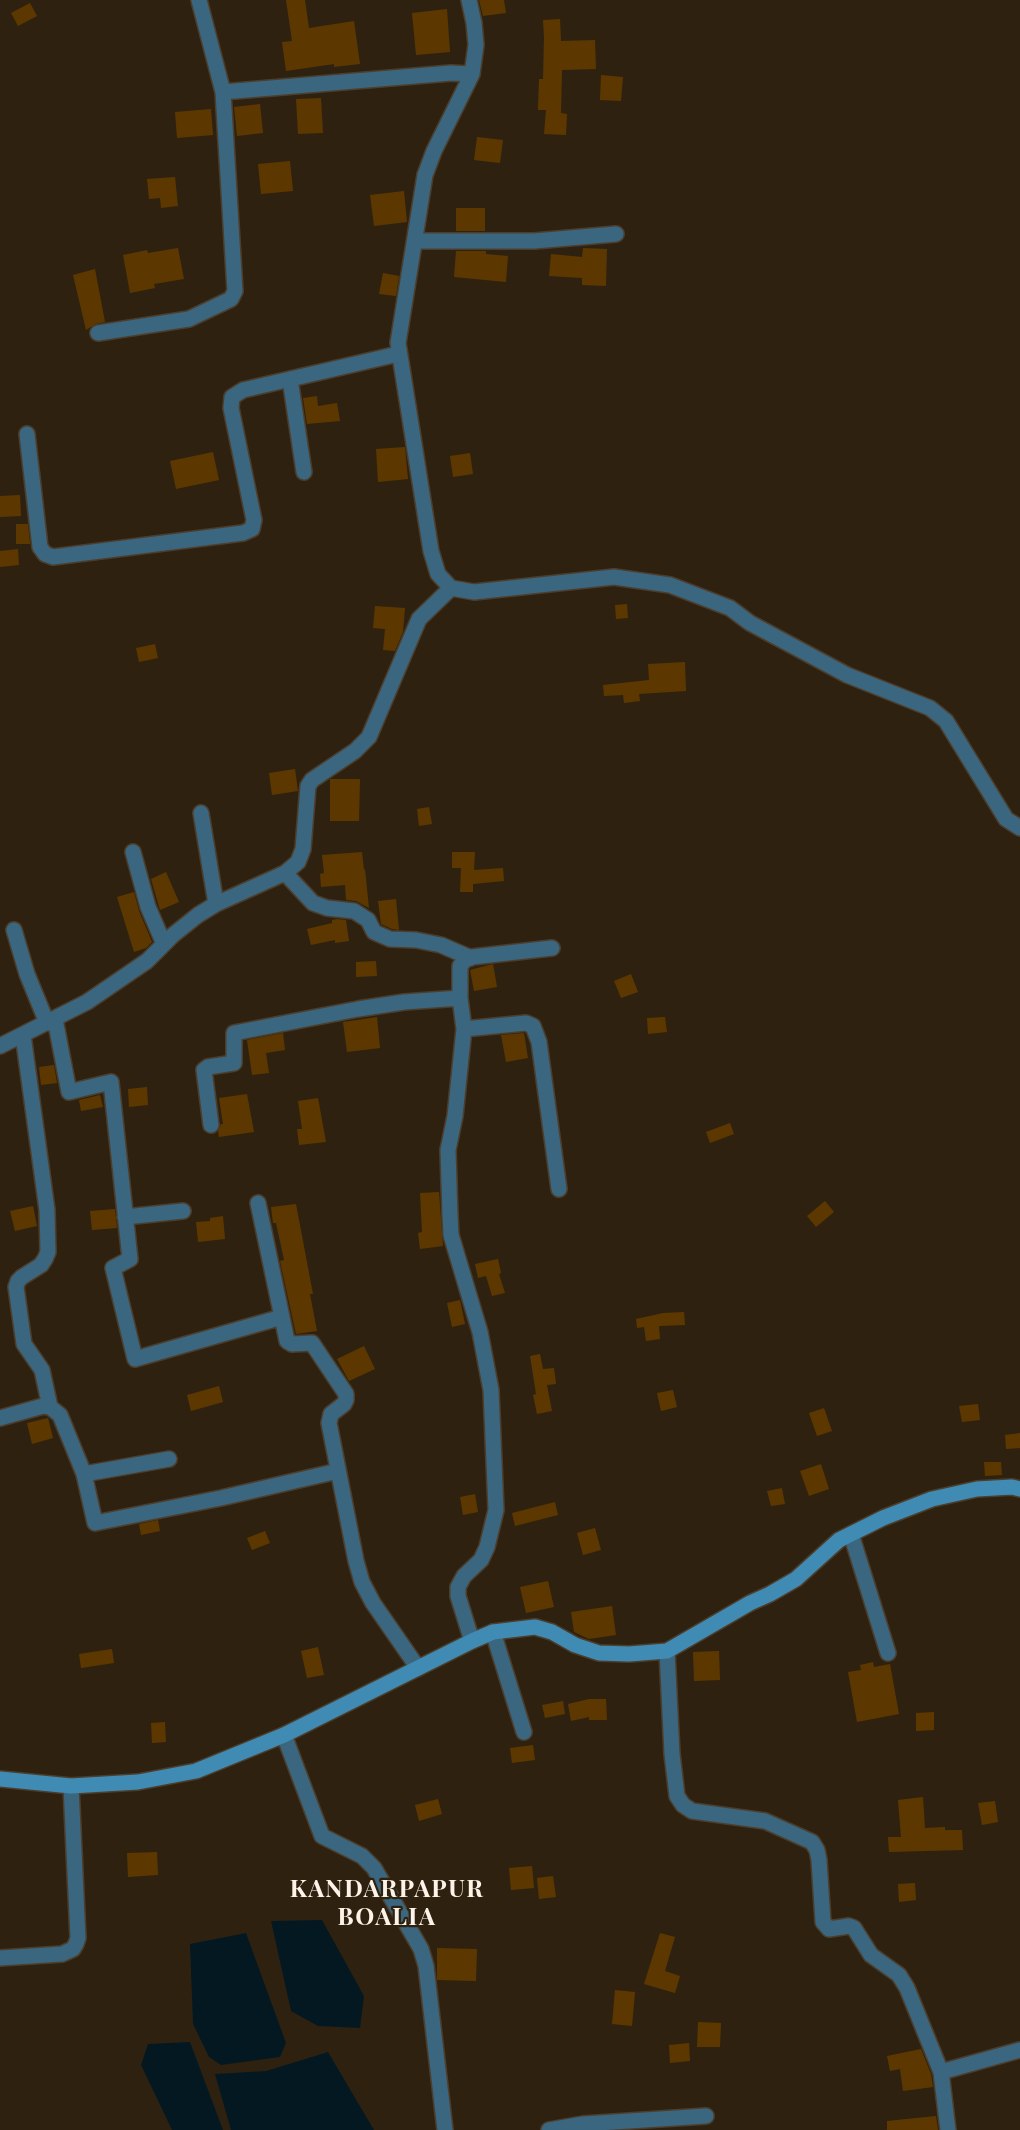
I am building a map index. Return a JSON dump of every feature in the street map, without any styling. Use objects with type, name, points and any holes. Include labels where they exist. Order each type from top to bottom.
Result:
[{"type":"street","points":[[99,333],[189,319],[231,299],[235,291],[223,92],[199,0]]},
{"type":"street","points":[[469,0],[476,45],[472,74],[434,151],[425,175],[398,343],[431,551],[438,574],[451,588],[474,592],[614,577],[670,585],[730,608],[750,623],[847,675],[930,708],[946,721],[1006,819],[1020,828]]},
{"type":"street","points":[[223,92],[451,73],[472,74]]},
{"type":"street","points":[[415,241],[534,241],[616,234]]},
{"type":"street","points":[[27,434],[40,547],[45,554],[54,557],[243,533],[252,529],[254,520],[231,408],[231,397],[243,390],[398,354]]},
{"type":"street","points":[[290,379],[304,472]]},
{"type":"street","points":[[0,1046],[51,1021],[111,986],[147,961],[198,915],[216,904],[285,873],[298,862],[303,849],[308,786],[312,780],[356,751],[369,736],[419,619],[451,588]]},
{"type":"street","points":[[201,813],[216,904]]},
{"type":"street","points":[[134,852],[148,907],[164,944]]},
{"type":"street","points":[[285,873],[313,903],[327,908],[354,911],[368,920],[374,932],[390,939],[416,940],[441,945],[471,958]]},
{"type":"street","points":[[14,930],[27,974],[51,1021],[69,1092],[111,1082],[130,1259],[113,1268],[135,1359],[282,1317]]},
{"type":"street","points":[[472,1641],[458,1596],[458,1587],[464,1576],[482,1560],[496,1510],[491,1390],[480,1332],[451,1235],[448,1150],[456,1116],[464,1029],[460,998],[460,966],[465,960],[471,958],[552,948]]},
{"type":"street","points":[[211,1125],[204,1070],[208,1067],[234,1063],[234,1033],[357,1009],[404,1002],[460,998]]},
{"type":"street","points":[[464,1029],[526,1023],[533,1026],[539,1042],[559,1189]]},
{"type":"street","points":[[23,1035],[47,1210],[48,1252],[40,1265],[22,1277],[16,1287],[24,1344],[42,1370],[50,1407],[60,1415],[63,1421],[84,1474],[95,1523],[221,1498],[338,1471]]},
{"type":"street","points":[[258,1203],[287,1341],[292,1344],[312,1343],[346,1394],[344,1404],[329,1418],[362,1582],[373,1603],[418,1668]]},
{"type":"street","points":[[126,1217],[183,1211]]},
{"type":"street","points":[[0,1418],[34,1408],[50,1407]]},
{"type":"street","points":[[84,1474],[170,1459]]},
{"type":"street","points":[[0,1779],[71,1786],[138,1782],[177,1776],[219,1764],[284,1735],[493,1632],[535,1627],[552,1632],[575,1646],[599,1653],[629,1654],[667,1651],[796,1579],[839,1540],[883,1518],[932,1499],[977,1489],[1012,1487],[1020,1489]]},
{"type":"street","points":[[851,1534],[888,1653]]},
{"type":"street","points":[[493,1632],[524,1732]]},
{"type":"street","points":[[667,1651],[676,1796],[692,1811],[765,1821],[812,1842],[819,1860],[823,1922],[829,1929],[849,1926],[854,1928],[871,1955],[899,1975],[941,2072],[948,2130]]},
{"type":"street","points":[[284,1735],[322,1836],[362,1856],[374,1868],[421,1948],[426,1966],[445,2130]]},
{"type":"street","points":[[0,1958],[62,1954],[76,1944],[78,1938],[71,1786]]},
{"type":"street","points":[[941,2072],[1020,2050]]},
{"type":"street","points":[[549,2130],[583,2124],[706,2116]]},
{"type":"water","points":[[322,1920],[364,1996],[360,2028],[318,2026],[291,2011],[271,1921]]},
{"type":"water","points":[[246,1933],[286,2043],[280,2057],[221,2065],[209,2057],[193,2024],[190,1944]]},
{"type":"water","points":[[190,2042],[223,2130],[172,2130],[141,2065],[148,2044]]},
{"type":"water","points":[[328,2052],[374,2130],[231,2130],[215,2074],[266,2071]]},
{"type":"building","points":[[286,0],[305,0],[309,28],[354,21],[360,64],[334,67],[334,64],[286,71],[282,42],[292,41]]},
{"type":"building","points":[[479,0],[504,0],[506,13],[483,16]]},
{"type":"building","points":[[30,3],[37,16],[18,26],[11,13]]},
{"type":"building","points":[[447,9],[450,52],[416,55],[412,13]]},
{"type":"building","points":[[560,19],[561,41],[595,40],[596,69],[562,70],[561,113],[567,114],[566,135],[544,134],[546,110],[538,110],[539,79],[543,79],[543,20]]},
{"type":"building","points":[[601,75],[623,77],[621,101],[600,100]]},
{"type":"building","points":[[321,98],[323,133],[298,134],[296,99]]},
{"type":"building","points":[[260,104],[263,133],[237,136],[234,107]]},
{"type":"building","points":[[211,109],[213,135],[177,138],[175,112]]},
{"type":"building","points":[[477,137],[503,140],[500,163],[474,160]]},
{"type":"building","points":[[290,161],[293,191],[261,194],[258,164]]},
{"type":"building","points":[[175,177],[178,206],[161,208],[160,198],[149,199],[147,179]]},
{"type":"building","points":[[404,191],[407,222],[374,226],[370,195]]},
{"type":"building","points":[[456,208],[485,208],[485,231],[456,231]]},
{"type":"building","points":[[178,248],[184,279],[154,284],[155,288],[130,293],[123,255],[147,250],[148,253]]},
{"type":"building","points":[[583,248],[607,249],[606,286],[582,285],[582,278],[549,276],[551,254],[582,257]]},
{"type":"building","points":[[456,251],[486,251],[486,254],[508,256],[506,282],[454,277]]},
{"type":"building","points":[[95,269],[105,322],[86,330],[73,275]]},
{"type":"building","points":[[383,273],[399,276],[396,296],[379,294]]},
{"type":"building","points":[[317,396],[318,406],[337,403],[340,421],[307,424],[303,398]]},
{"type":"building","points":[[405,447],[408,479],[378,482],[376,449]]},
{"type":"building","points":[[213,452],[219,480],[176,489],[170,461]]},
{"type":"building","points":[[470,453],[473,474],[453,477],[450,456]]},
{"type":"building","points":[[20,495],[21,516],[0,517],[0,496]]},
{"type":"building","points":[[16,524],[28,524],[30,544],[16,544]]},
{"type":"building","points":[[18,549],[19,565],[0,567],[0,551]]},
{"type":"building","points":[[627,604],[628,618],[616,619],[615,605]]},
{"type":"building","points":[[375,606],[405,608],[403,632],[395,651],[383,650],[385,629],[373,628]]},
{"type":"building","points":[[155,644],[158,658],[139,662],[136,648]]},
{"type":"building","points":[[685,662],[686,691],[639,694],[640,701],[624,703],[623,695],[604,696],[603,685],[649,680],[648,664]]},
{"type":"building","points":[[295,769],[298,791],[272,795],[269,773]]},
{"type":"building","points":[[330,779],[360,779],[359,821],[330,821]]},
{"type":"building","points":[[429,807],[432,824],[419,826],[417,809]]},
{"type":"building","points":[[362,852],[369,908],[356,901],[346,900],[345,885],[321,887],[320,874],[324,873],[322,855]]},
{"type":"building","points":[[452,852],[475,852],[474,870],[503,868],[504,881],[473,884],[473,892],[460,892],[461,868],[452,868]]},
{"type":"building","points":[[166,872],[179,902],[160,910],[151,879]]},
{"type":"building","points":[[134,892],[152,942],[146,948],[134,952],[117,897]]},
{"type":"building","points":[[396,899],[399,930],[381,924],[378,901]]},
{"type":"building","points":[[332,920],[346,920],[349,941],[335,943],[335,940],[311,945],[307,929],[332,923]]},
{"type":"building","points":[[376,961],[377,976],[356,977],[356,962]]},
{"type":"building","points":[[493,964],[497,987],[474,991],[470,970]]},
{"type":"building","points":[[631,974],[638,992],[621,998],[614,981]]},
{"type":"building","points":[[377,1017],[380,1048],[347,1052],[343,1022]]},
{"type":"building","points":[[665,1017],[667,1032],[648,1034],[647,1018]]},
{"type":"building","points":[[283,1033],[285,1050],[266,1053],[269,1073],[252,1075],[247,1040]]},
{"type":"building","points":[[524,1033],[528,1058],[506,1062],[501,1035]]},
{"type":"building","points":[[54,1065],[57,1083],[41,1085],[39,1067]]},
{"type":"building","points":[[147,1087],[148,1105],[129,1107],[128,1089]]},
{"type":"building","points":[[247,1094],[254,1132],[219,1137],[218,1131],[223,1124],[219,1098]]},
{"type":"building","points":[[100,1095],[103,1107],[81,1111],[79,1100]]},
{"type":"building","points":[[318,1098],[326,1142],[299,1145],[297,1129],[302,1129],[298,1101]]},
{"type":"building","points":[[730,1123],[734,1134],[710,1143],[706,1132]]},
{"type":"building","points":[[439,1192],[443,1246],[420,1249],[418,1233],[422,1232],[420,1193]]},
{"type":"building","points":[[825,1201],[834,1212],[816,1227],[807,1216]]},
{"type":"building","points":[[296,1204],[313,1294],[310,1294],[317,1331],[296,1334],[280,1261],[284,1260],[276,1223],[273,1223],[271,1207]]},
{"type":"building","points":[[33,1206],[37,1226],[15,1231],[10,1211]]},
{"type":"building","points":[[115,1209],[117,1228],[92,1230],[90,1211]]},
{"type":"building","points":[[223,1216],[225,1239],[198,1242],[196,1222],[210,1221],[210,1218]]},
{"type":"building","points":[[498,1259],[501,1273],[499,1274],[505,1293],[492,1296],[486,1276],[478,1278],[475,1264]]},
{"type":"building","points":[[460,1300],[465,1324],[452,1327],[447,1303]]},
{"type":"building","points":[[684,1312],[685,1325],[659,1326],[660,1339],[646,1341],[644,1327],[637,1328],[636,1319],[663,1313]]},
{"type":"building","points":[[364,1346],[375,1369],[349,1381],[337,1359]]},
{"type":"building","points":[[540,1354],[543,1369],[554,1368],[556,1384],[547,1385],[552,1411],[537,1414],[530,1356]]},
{"type":"building","points":[[219,1386],[223,1402],[191,1411],[187,1395]]},
{"type":"building","points":[[673,1390],[677,1407],[661,1411],[657,1393]]},
{"type":"building","points":[[978,1404],[980,1420],[962,1422],[959,1406]]},
{"type":"building","points":[[824,1408],[832,1431],[817,1436],[809,1413]]},
{"type":"building","points":[[48,1418],[53,1438],[32,1444],[27,1423]]},
{"type":"building","points":[[1020,1433],[1020,1448],[1006,1449],[1005,1435]]},
{"type":"building","points":[[984,1462],[1001,1462],[1002,1475],[985,1476]]},
{"type":"building","points":[[821,1464],[829,1489],[809,1496],[800,1471]]},
{"type":"building","points":[[782,1488],[785,1504],[771,1506],[767,1491]]},
{"type":"building","points":[[475,1494],[478,1512],[463,1515],[460,1497]]},
{"type":"building","points":[[555,1502],[558,1515],[515,1526],[512,1513]]},
{"type":"building","points":[[158,1520],[160,1531],[141,1535],[139,1524]]},
{"type":"building","points":[[595,1528],[601,1550],[583,1555],[577,1533]]},
{"type":"building","points":[[265,1531],[270,1543],[252,1550],[247,1538]]},
{"type":"building","points":[[548,1581],[554,1607],[526,1613],[520,1587]]},
{"type":"building","points":[[612,1606],[616,1635],[589,1639],[574,1632],[571,1612]]},
{"type":"building","points":[[318,1647],[324,1675],[307,1678],[301,1651]]},
{"type":"building","points":[[112,1649],[114,1663],[81,1668],[79,1654]]},
{"type":"building","points":[[719,1651],[720,1680],[694,1681],[693,1652]]},
{"type":"building","points":[[873,1662],[874,1667],[890,1664],[899,1714],[857,1722],[848,1672],[861,1670],[860,1665]]},
{"type":"building","points":[[589,1699],[606,1699],[607,1720],[589,1720],[589,1717],[571,1721],[568,1704]]},
{"type":"building","points":[[563,1701],[565,1714],[545,1718],[542,1705]]},
{"type":"building","points":[[934,1712],[934,1730],[916,1731],[916,1713]]},
{"type":"building","points":[[165,1722],[166,1742],[152,1743],[151,1723]]},
{"type":"building","points":[[533,1745],[535,1760],[512,1763],[510,1748]]},
{"type":"building","points":[[923,1797],[925,1828],[945,1827],[945,1830],[962,1830],[963,1850],[889,1852],[888,1837],[901,1837],[898,1800]]},
{"type":"building","points":[[438,1799],[442,1814],[419,1821],[415,1805]]},
{"type":"building","points":[[995,1801],[998,1822],[982,1825],[978,1803]]},
{"type":"building","points":[[157,1852],[158,1875],[128,1877],[127,1853]]},
{"type":"building","points":[[532,1866],[534,1888],[511,1890],[509,1868]]},
{"type":"building","points":[[553,1876],[556,1897],[539,1899],[537,1878]]},
{"type":"building","points":[[915,1883],[916,1900],[899,1902],[898,1884]]},
{"type":"building","points":[[660,1933],[675,1937],[665,1971],[680,1976],[675,1993],[644,1984]]},
{"type":"building","points":[[437,1948],[477,1949],[476,1981],[437,1980]]},
{"type":"building","points":[[615,1990],[635,1992],[632,2026],[612,2024]]},
{"type":"building","points":[[698,2022],[721,2023],[720,2047],[697,2047]]},
{"type":"building","points":[[689,2043],[690,2061],[670,2063],[669,2045]]},
{"type":"building","points":[[921,2049],[931,2074],[933,2087],[903,2091],[900,2069],[890,2071],[887,2056]]},
{"type":"building","points":[[936,2116],[938,2130],[887,2130],[887,2121]]},
{"type":"district","name":"KANDARPAPUR BOALIA","points":[[387,1904]]}]
